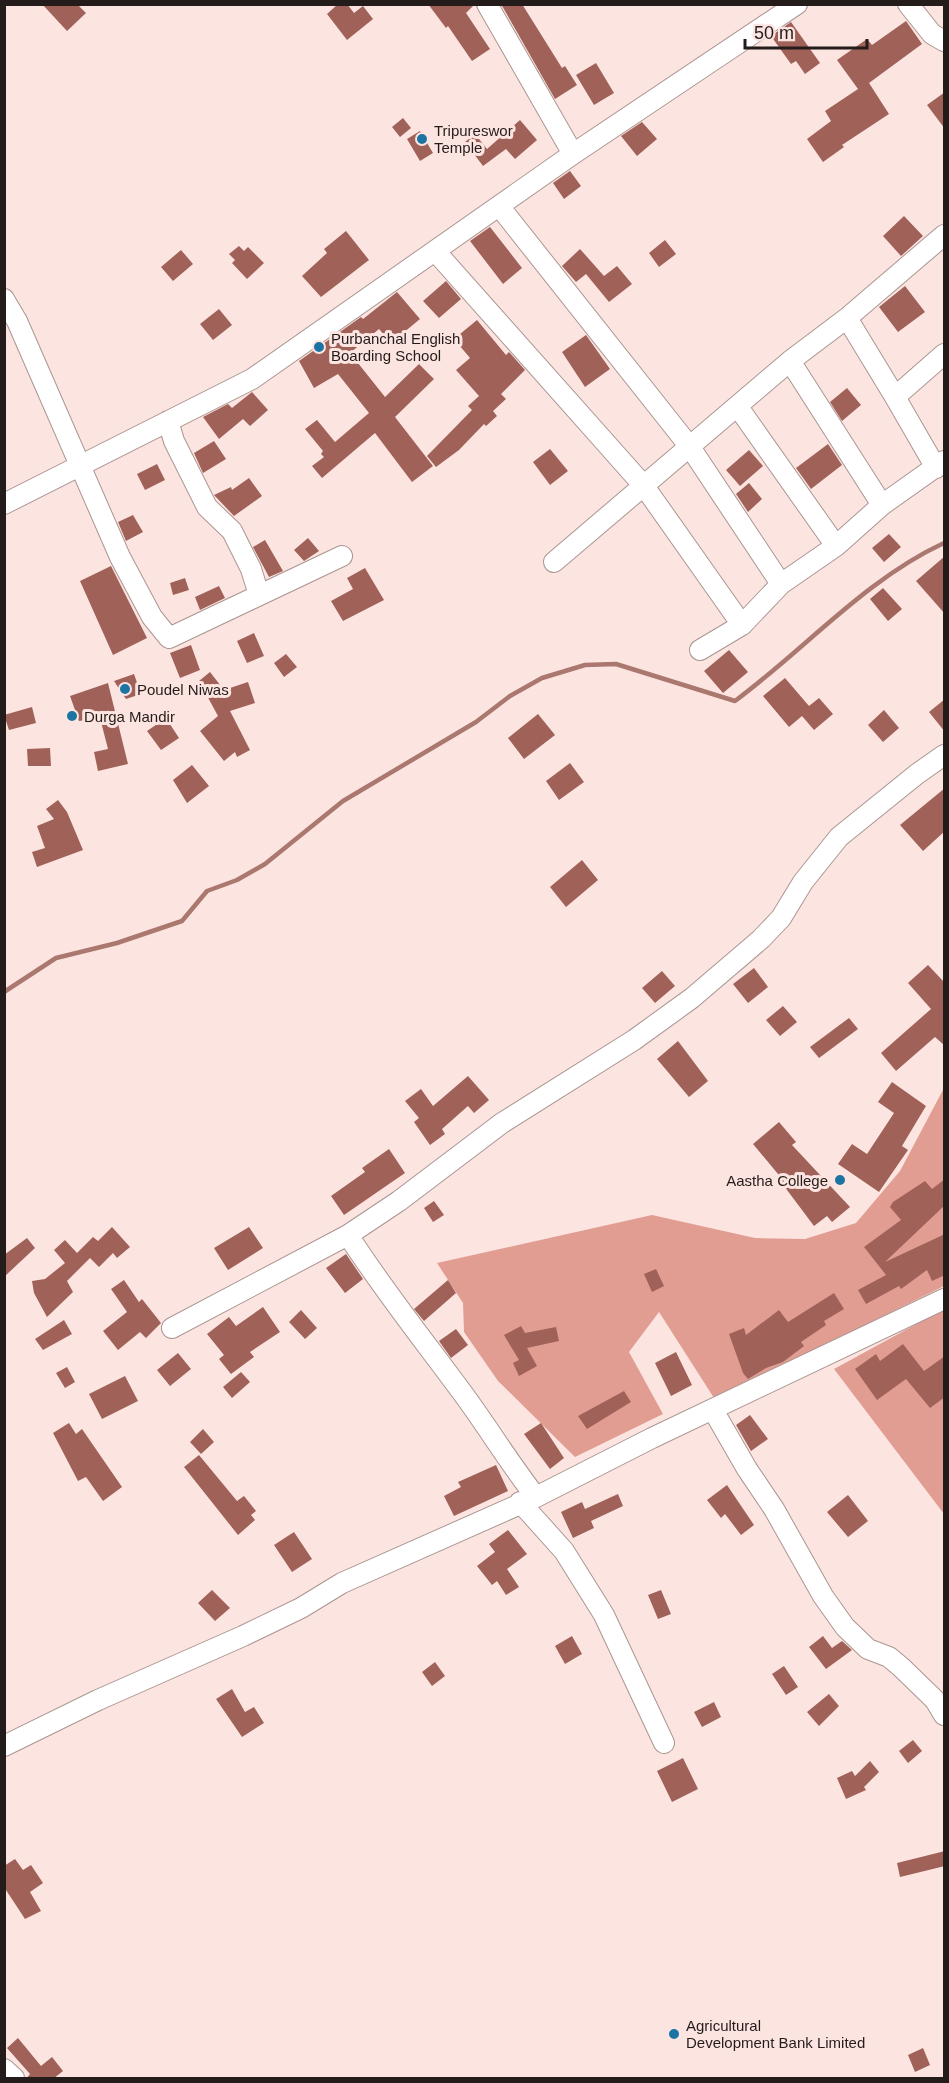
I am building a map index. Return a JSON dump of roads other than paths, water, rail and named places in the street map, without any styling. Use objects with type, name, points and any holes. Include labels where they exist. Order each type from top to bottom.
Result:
[{"type":"street","points":[[487,4],[573,154]]},
{"type":"street","points":[[4,504],[252,379],[573,154],[797,4]]},
{"type":"street","points":[[908,4],[932,34],[945,41]]},
{"type":"street","points":[[499,206],[690,447],[781,584]]},
{"type":"street","points":[[554,562],[738,407],[789,361],[846,318],[945,235]]},
{"type":"street","points":[[436,252],[644,486],[742,625]]},
{"type":"street","points":[[4,299],[17,321],[120,557],[152,617],[169,638],[342,556]]},
{"type":"street","points":[[700,650],[742,625],[781,584],[836,546],[882,506],[940,464],[846,318]]},
{"type":"street","points":[[896,397],[945,354]]},
{"type":"street","points":[[789,361],[882,506]]},
{"type":"street","points":[[738,407],[836,546]]},
{"type":"street","points":[[168,421],[174,441],[207,507],[232,531],[251,569],[259,595]]},
{"type":"street","points":[[172,1328],[348,1234],[399,1201],[502,1123],[634,1040],[711,984],[781,918],[803,882],[839,837],[917,774],[945,755]]},
{"type":"street","points":[[348,1234],[399,1310],[472,1406],[528,1499],[604,1615],[664,1743]]},
{"type":"street","points":[[4,1746],[98,1700],[243,1636],[301,1608],[342,1583],[528,1499],[945,1299]]},
{"type":"street","points":[[713,1410],[747,1469],[774,1509],[823,1596],[845,1627],[868,1649],[889,1657],[902,1667],[935,1700],[945,1715]]},
{"type":"street","points":[[4,2069],[14,2079]]},
{"type":"waterway","points":[[4,992],[56,958],[117,943],[182,921],[207,891],[237,880],[265,864],[343,801],[476,722],[510,696],[542,678],[585,665],[616,664],[735,701],[862,595],[915,558],[944,543]]},
{"type":"place","name":"Tripureswor Temple","points":[[422,139]]},
{"type":"place","name":"Purbanchal English Boarding School","points":[[319,347]]},
{"type":"place","name":"Poudel Niwas","points":[[125,689]]},
{"type":"place","name":"Durga Mandir","points":[[72,716]]},
{"type":"place","name":"Aastha College","points":[[840,1180]]},
{"type":"place","name":"Agricultural Development Bank Limited","points":[[674,2034]]}]
